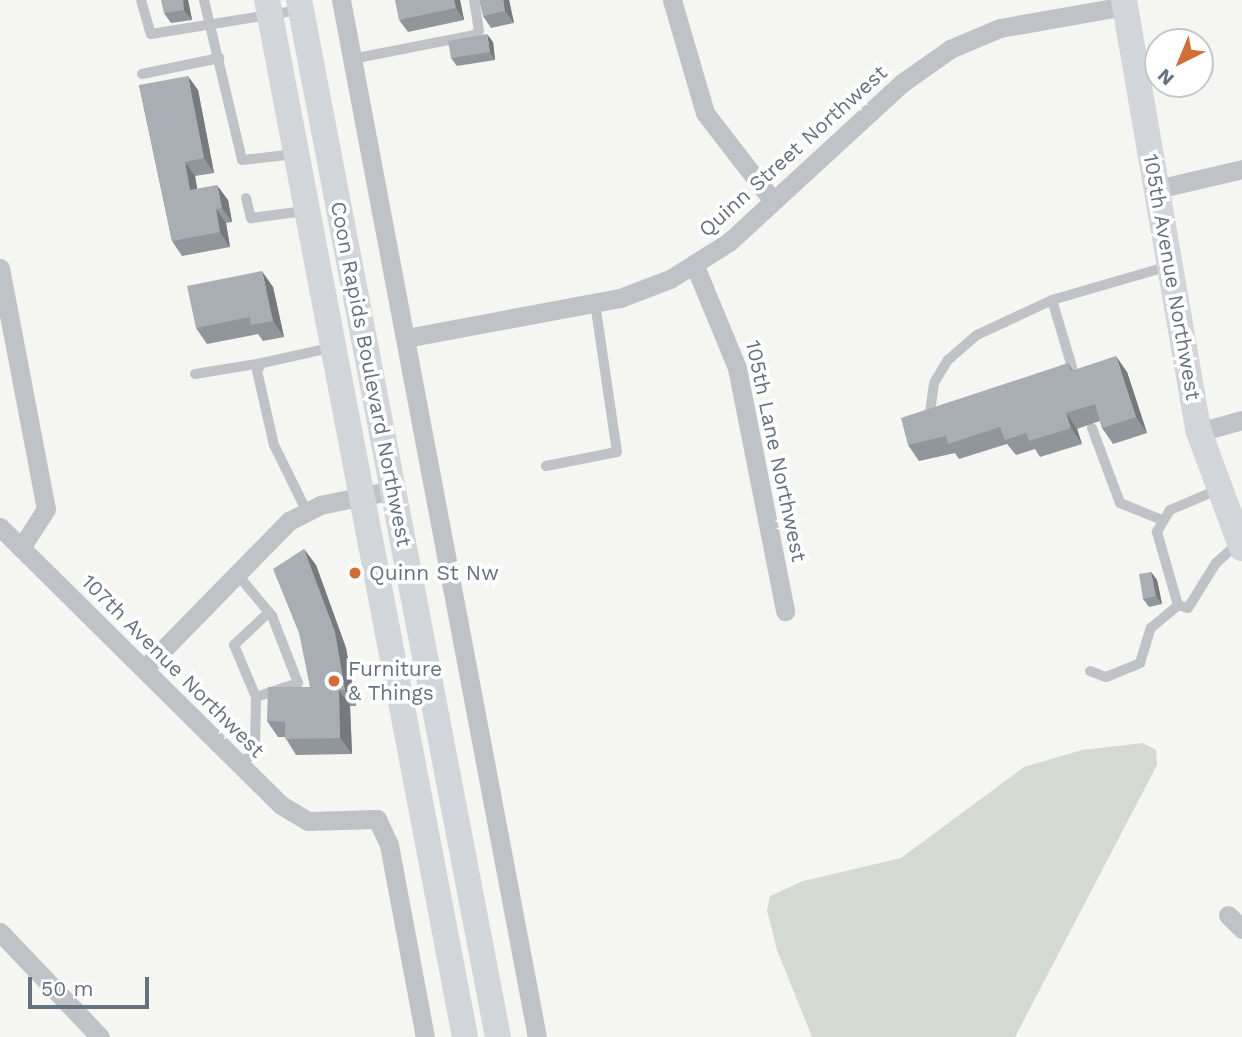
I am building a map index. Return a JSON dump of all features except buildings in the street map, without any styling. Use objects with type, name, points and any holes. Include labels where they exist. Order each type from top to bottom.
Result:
[{"type":"main road","name":"105th Avenue Northwest","points":[[1124,3],[1199,432],[1217,490],[1240,545]]},
{"type":"main road","name":"Coon Rapids Boulevard Northwest","points":[[300,5],[498,1037]]},
{"type":"main road","name":"Coon Rapids Boulevard Northwest","points":[[269,8],[330,348],[465,1037]]},
{"type":"street","points":[[341,0],[537,1037]]},
{"type":"street","points":[[672,0],[705,113],[773,201]]},
{"type":"street","name":"Quinn Street Northwest","points":[[406,338],[595,303],[695,266],[773,201],[902,83],[950,49],[1009,26],[1124,3]]},
{"type":"street","points":[[1157,189],[1242,169]]},
{"type":"street","name":"105th Lane Northwest","points":[[695,266],[731,346],[785,611]]},
{"type":"street","points":[[0,268],[46,509],[21,548]]},
{"type":"street","points":[[1199,432],[1242,420]]},
{"type":"street","points":[[145,668],[237,574],[306,510],[393,490]]},
{"type":"street","name":"107th Avenue Northwest","points":[[0,527],[281,805],[323,822],[357,816],[376,820],[384,830],[425,1037]]},
{"type":"street","points":[[0,932],[100,1037]]},
{"type":"lane","points":[[141,0],[151,34],[211,24],[269,8],[300,5]]},
{"type":"lane","points":[[204,0],[242,160],[296,154]]},
{"type":"lane","points":[[352,59],[474,35],[479,31],[474,0]]},
{"type":"lane","points":[[142,74],[219,58]]},
{"type":"lane","points":[[246,198],[251,218],[306,211]]},
{"type":"lane","points":[[928,425],[934,383],[948,360],[977,335],[1052,300],[1169,266]]},
{"type":"lane","points":[[1052,300],[1072,367]]},
{"type":"lane","points":[[546,466],[617,452],[595,303]]},
{"type":"lane","points":[[195,374],[330,348]]},
{"type":"lane","points":[[262,363],[257,371],[274,445],[306,510]]},
{"type":"lane","points":[[1092,428],[1120,503],[1161,520]]},
{"type":"lane","points":[[1178,605],[1160,552],[1161,520],[1170,510],[1217,490]]},
{"type":"lane","points":[[1178,605],[1188,608],[1216,563],[1240,545]]},
{"type":"lane","points":[[237,574],[269,612],[299,683],[256,697]]},
{"type":"lane","points":[[1090,671],[1106,677],[1140,663],[1151,628],[1178,605]]},
{"type":"lane","points":[[240,765],[255,751],[256,697],[234,645],[269,612]]},
{"type":"shaded area","points":[[1143,743],[1156,750],[1157,765],[1015,1037],[812,1037],[777,950],[767,910],[770,896],[803,881],[901,858],[1024,767],[1082,750]]},
{"type":"place","name":"Quinn St Nw","points":[[355,573]]},
{"type":"place","name":"Furniture & Things","points":[[334,681]]}]
